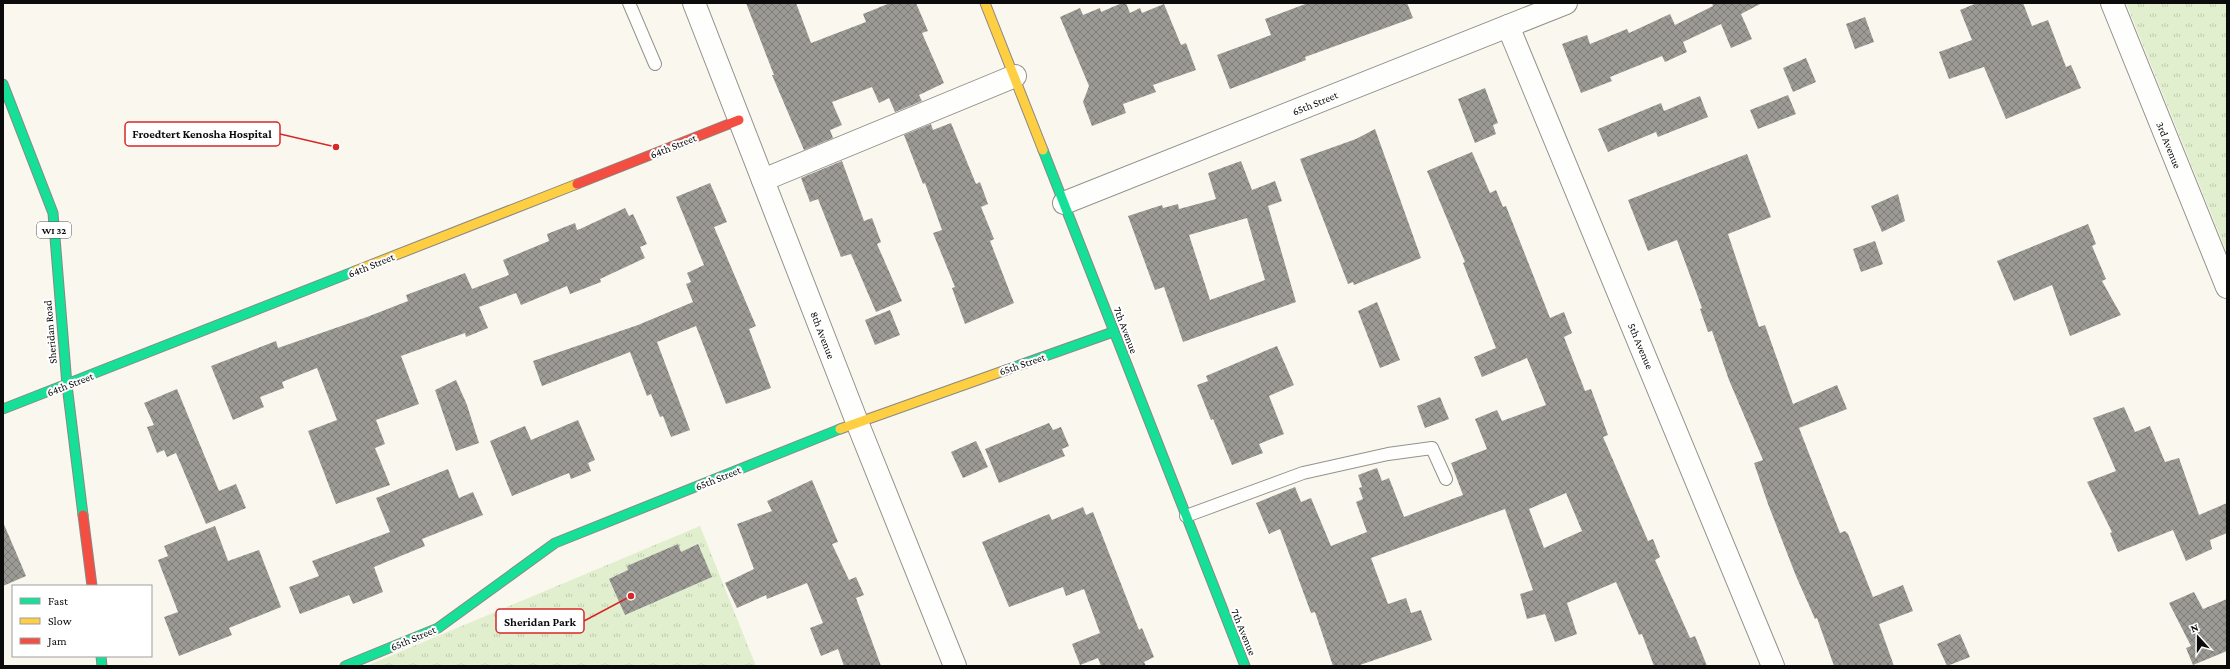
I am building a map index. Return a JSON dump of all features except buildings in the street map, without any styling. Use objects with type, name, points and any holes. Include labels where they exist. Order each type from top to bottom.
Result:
[{"type":"street","name":"8th Avenue","points":[[694,3],[857,422],[955,666]]},
{"type":"street","name":"7th Avenue","points":[[985,3],[1015,76],[1113,332],[1245,666]]},
{"type":"street","name":"65th Street","points":[[1064,203],[1566,3]]},
{"type":"street","name":"3rd Avenue","points":[[2112,3],[2227,287]]},
{"type":"street","name":"5th Avenue","points":[[1508,26],[1773,666]]},
{"type":"street","points":[[763,180],[1015,76]]},
{"type":"street","name":"Sheridan Road","points":[[3,84],[53,214],[67,386],[92,585]]},
{"type":"street","name":"64th Street","points":[[3,409],[67,386],[739,120]]},
{"type":"street","name":"65th Street","points":[[345,666],[438,628],[555,542],[857,422],[1113,332]]},
{"type":"lane","points":[[629,3],[655,64]]},
{"type":"lane","points":[[1186,516],[1303,473],[1388,454],[1432,448],[1446,479]]},
{"type":"green space","points":[[2126,3],[2227,3],[2227,253]]},
{"type":"green space","points":[[700,526],[756,666],[366,666]]},
{"type":"traffic: fast","points":[[3,84],[53,213],[67,385],[83,515]]},
{"type":"traffic: fast","points":[[1043,150],[1245,666]]},
{"type":"traffic: fast","points":[[3,409],[355,271]]},
{"type":"traffic: fast","points":[[1006,370],[1113,332]]},
{"type":"traffic: fast","points":[[345,666],[438,628],[555,543],[840,429]]},
{"type":"traffic: fast","points":[[101,657],[102,666]]},
{"type":"traffic: slow","points":[[985,3],[1043,150]]},
{"type":"traffic: slow","points":[[355,271],[577,184]]},
{"type":"traffic: slow","points":[[840,429],[1006,370]]},
{"type":"traffic: jam","points":[[577,184],[739,120]]},
{"type":"traffic: jam","points":[[83,515],[92,585]]},
{"type":"place","name":"Froedtert Kenosha Hospital","points":[[336,147]]},
{"type":"place","name":"Sheridan Park","points":[[631,596]]}]
